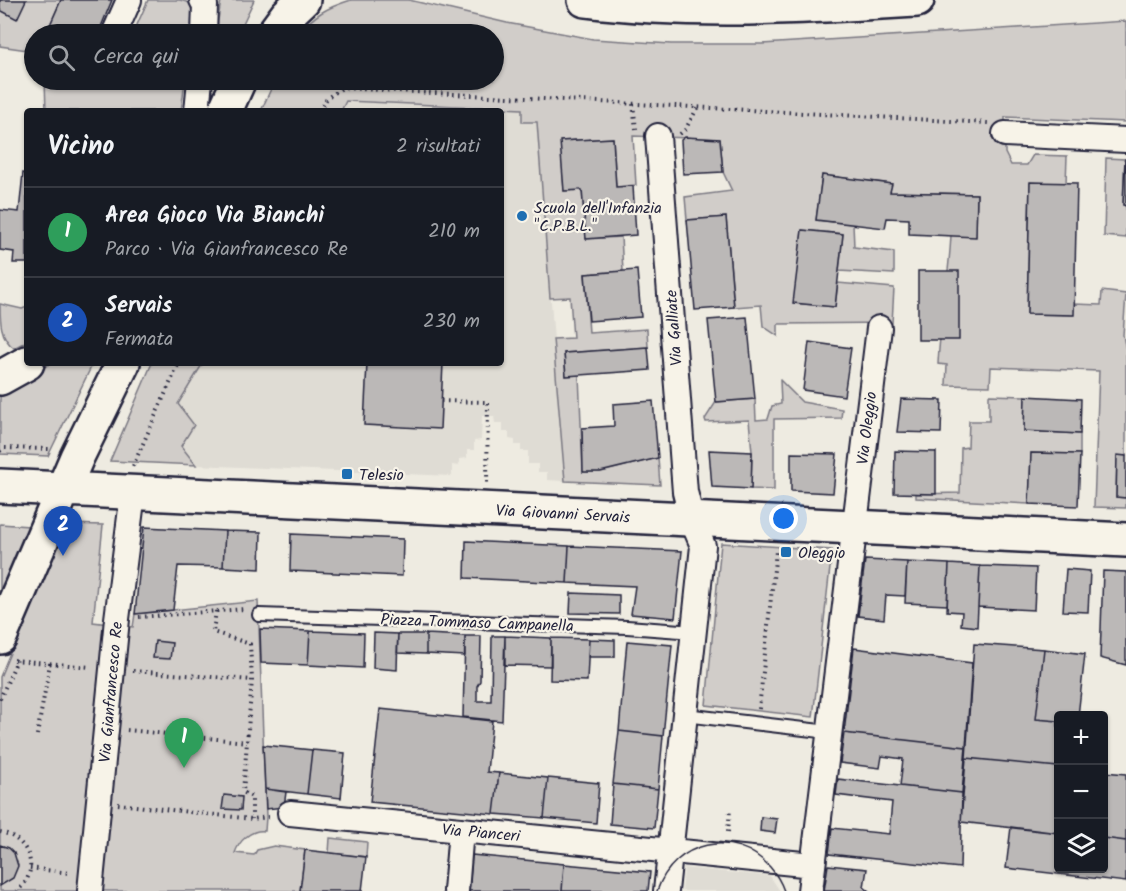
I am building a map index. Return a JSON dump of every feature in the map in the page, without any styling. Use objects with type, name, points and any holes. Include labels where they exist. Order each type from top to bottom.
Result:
[{"type":"street","points":[[118,24],[129,0]]},
{"type":"street","points":[[202,0],[205,5],[204,24]]},
{"type":"street","points":[[264,24],[275,0]]},
{"type":"street","points":[[280,24],[303,0]]},
{"type":"street","points":[[585,0],[699,8],[778,7],[917,0]]},
{"type":"street","points":[[197,108],[199,90]]},
{"type":"street","points":[[226,108],[234,90]]},
{"type":"street","points":[[239,108],[247,90]]},
{"type":"street","points":[[1005,134],[1126,140]]},
{"type":"street","name":"Via Galliate","points":[[658,136],[685,492],[692,520]]},
{"type":"street","name":"Via Oleggio","points":[[854,528],[879,328]]},
{"type":"street","points":[[0,378],[24,365]]},
{"type":"street","points":[[8,649],[63,489],[122,366]]},
{"type":"street","name":"Via Giovanni Servais","points":[[0,486],[63,489],[133,479],[692,520],[1126,540]]},
{"type":"street","name":"Via Gianfrancesco Re","points":[[91,883],[133,479]]},
{"type":"street","points":[[666,891],[703,546],[692,520]]},
{"type":"street","points":[[810,891],[854,528]]},
{"type":"street","name":"Via Pianceri","points":[[290,813],[672,850]]},
{"type":"street","points":[[456,891],[461,830]]},
{"type":"street","points":[[672,850],[813,865]]},
{"type":"lane","name":"Piazza Tommaso Campanella","points":[[259,615],[627,627],[694,632]]},
{"type":"lane","points":[[685,715],[829,732]]},
{"type":"path","points":[[322,108],[327,98],[339,90]]},
{"type":"path","points":[[379,90],[994,123],[1005,134]]},
{"type":"path","points":[[658,136],[677,137],[685,130],[698,107]]},
{"type":"path","points":[[133,479],[178,366]]},
{"type":"path","points":[[441,401],[488,402],[487,489]]},
{"type":"path","points":[[757,724],[776,551]]},
{"type":"path","points":[[117,619],[250,609],[259,615]]},
{"type":"path","points":[[216,611],[213,632],[250,644],[252,680],[243,792],[252,797],[252,819]]},
{"type":"path","points":[[0,699],[8,649]]},
{"type":"path","points":[[37,735],[50,663]]},
{"type":"path","points":[[106,728],[248,742]]},
{"type":"path","points":[[99,802],[252,819],[290,813]]},
{"type":"path","points":[[728,832],[730,809]]},
{"type":"path","points":[[0,832],[19,839],[30,858],[27,879],[17,891]]},
{"type":"path","points":[[30,868],[91,883]]},
{"type":"shaded area","points":[[0,0],[61,0],[50,24],[24,24],[24,50],[0,46]]},
{"type":"shaded area","points":[[148,0],[180,0],[190,3],[193,15],[192,24],[137,24]]},
{"type":"shaded area","points":[[221,0],[254,0],[243,24],[217,24]]},
{"type":"shaded area","points":[[351,0],[409,0],[507,23],[593,39],[671,44],[762,44],[1126,21],[1126,122],[1005,117],[1005,153],[1011,165],[1027,165],[1033,155],[1067,156],[1066,183],[1030,183],[1027,314],[1073,315],[1074,304],[1101,305],[1102,291],[1126,294],[1123,335],[1126,350],[1126,456],[1117,456],[1116,497],[1126,498],[1126,508],[1094,507],[1099,371],[991,367],[990,386],[946,385],[947,365],[938,364],[951,235],[976,236],[977,194],[890,192],[891,184],[822,175],[816,220],[853,224],[854,247],[894,252],[894,274],[839,271],[843,234],[802,230],[794,303],[835,307],[838,283],[894,288],[892,323],[778,324],[778,336],[763,326],[761,305],[734,307],[726,217],[687,220],[685,197],[732,191],[723,172],[720,139],[633,136],[636,185],[616,187],[613,138],[561,141],[564,191],[582,190],[586,239],[621,237],[623,271],[585,274],[589,333],[647,329],[648,347],[564,353],[566,376],[579,375],[583,472],[601,472],[658,458],[660,485],[565,481],[553,339],[573,338],[570,297],[550,298],[537,122],[522,122],[522,109],[504,108],[346,101],[342,108],[262,108],[270,90],[504,90],[504,24],[307,24],[322,12]]},
{"type":"shaded area","points":[[45,90],[184,90],[181,108],[46,108]]},
{"type":"shaded area","name":"Scuola dell'Infanzia \"C.P.B.L.\"","points":[[346,101],[500,108],[342,108]]},
{"type":"shaded area","name":"Scuola dell'Infanzia \"C.P.B.L.\"","points":[[504,108],[522,109],[522,122],[537,122],[565,481],[547,480],[547,472],[538,472],[538,464],[528,464],[528,451],[521,451],[521,445],[515,445],[515,440],[509,439],[509,432],[503,432],[503,423],[495,423],[494,416],[482,416],[481,440],[474,441],[474,450],[467,450],[467,458],[459,459],[459,466],[452,465],[452,476],[196,465],[181,446],[178,405],[201,366],[504,366]]},
{"type":"shaded area","points":[[1106,158],[1125,159],[1123,205],[1126,206],[1126,238],[1104,236]]},
{"type":"shaded area","points":[[0,304],[24,308],[24,343],[14,348],[9,344],[3,334]]},
{"type":"shaded area","points":[[46,366],[92,366],[48,456],[0,454],[0,392]]},
{"type":"shaded area","points":[[151,366],[201,366],[178,404],[194,425],[181,446],[196,465],[110,461]]},
{"type":"shaded area","points":[[780,380],[802,402],[842,409],[841,418],[774,419],[774,490],[751,489],[752,452],[749,420],[706,422],[705,419],[716,402],[755,399],[756,420],[768,419],[772,406],[781,404]]},
{"type":"shaded area","points":[[989,395],[1025,396],[1024,431],[1080,434],[1080,454],[1031,453],[1029,504],[916,498],[916,494],[960,493],[961,448],[968,447],[969,421],[989,421]]},
{"type":"shaded area","points":[[0,524],[29,526],[0,593]]},
{"type":"shaded area","points":[[64,524],[103,525],[93,622],[133,627],[135,614],[258,601],[265,831],[250,834],[239,844],[235,853],[254,855],[257,850],[274,846],[305,850],[300,891],[0,891],[0,677]]},
{"type":"shaded area","points":[[721,543],[832,550],[813,717],[706,705]]},
{"type":"shaded area","points":[[330,838],[367,842],[366,857],[329,853]]},
{"type":"shaded area","points":[[684,868],[770,876],[780,891],[682,891]]},
{"type":"building","points":[[0,0],[26,0],[17,19],[0,10]]},
{"type":"building","points":[[61,0],[112,0],[102,24],[50,24]]},
{"type":"building","points":[[685,137],[720,139],[723,172],[683,174],[681,140]]},
{"type":"building","points":[[613,138],[616,187],[633,186],[636,235],[586,239],[582,190],[564,191],[560,141]]},
{"type":"building","points":[[1126,159],[1126,206],[1123,205]]},
{"type":"building","points":[[23,173],[24,263],[13,263],[14,252],[0,250],[0,210],[19,212]]},
{"type":"building","points":[[822,175],[892,184],[890,192],[977,194],[976,237],[909,234],[909,219],[887,218],[885,228],[816,220]]},
{"type":"building","points":[[1030,182],[1077,183],[1074,315],[1027,314]]},
{"type":"building","points":[[726,217],[734,307],[695,310],[687,220]]},
{"type":"building","points":[[802,230],[843,234],[835,307],[793,303]]},
{"type":"building","points":[[637,270],[641,317],[589,321],[585,274]]},
{"type":"building","points":[[918,271],[959,271],[959,340],[918,340]]},
{"type":"building","points":[[747,317],[755,399],[716,402],[708,320]]},
{"type":"building","points":[[809,342],[851,348],[844,396],[803,390]]},
{"type":"building","points":[[648,347],[650,370],[566,376],[564,353]]},
{"type":"building","points":[[367,366],[443,366],[440,429],[364,425]]},
{"type":"building","points":[[1025,396],[1081,399],[1080,434],[1024,431]]},
{"type":"building","points":[[901,399],[942,400],[941,433],[897,432]]},
{"type":"building","points":[[653,401],[658,458],[600,472],[583,472],[582,428],[614,426],[613,404]]},
{"type":"building","points":[[709,450],[752,452],[751,489],[712,487]]},
{"type":"building","points":[[895,451],[936,452],[936,494],[894,493]]},
{"type":"building","points":[[791,453],[837,454],[833,493],[791,491]]},
{"type":"building","points":[[1031,453],[1080,454],[1078,506],[1029,504]]},
{"type":"building","points":[[1117,455],[1126,456],[1126,498],[1116,497]]},
{"type":"building","points":[[144,527],[225,531],[223,567],[178,566],[173,610],[135,614]]},
{"type":"building","points":[[225,531],[261,532],[260,569],[223,567]]},
{"type":"building","points":[[291,534],[403,539],[402,576],[290,571]]},
{"type":"building","points":[[466,541],[569,546],[567,583],[465,578]]},
{"type":"building","points":[[569,546],[682,551],[675,618],[631,614],[635,586],[567,583]]},
{"type":"building","points":[[865,560],[907,562],[905,596],[886,595],[884,619],[858,616]]},
{"type":"building","points":[[907,562],[949,564],[947,605],[905,603]]},
{"type":"building","points":[[949,564],[980,566],[977,627],[961,625],[962,612],[947,611]]},
{"type":"building","points":[[980,566],[1036,568],[1034,610],[978,607]]},
{"type":"building","points":[[1066,569],[1090,571],[1088,612],[1063,611]]},
{"type":"building","points":[[1103,571],[1126,572],[1126,665],[1100,658]]},
{"type":"building","points":[[571,593],[619,595],[619,614],[570,613]]},
{"type":"building","points":[[260,629],[310,631],[308,665],[261,663]]},
{"type":"building","points":[[310,631],[364,633],[363,668],[308,665]]},
{"type":"building","points":[[374,633],[398,634],[397,670],[373,668]]},
{"type":"building","points":[[398,634],[426,634],[426,654],[397,653]]},
{"type":"building","points":[[426,634],[465,636],[465,656],[426,654]]},
{"type":"building","points":[[465,636],[481,636],[477,701],[491,701],[492,636],[505,636],[502,721],[463,717]]},
{"type":"building","points":[[505,636],[551,638],[551,666],[505,665]]},
{"type":"building","points":[[551,638],[589,639],[587,681],[550,680]]},
{"type":"building","points":[[589,639],[615,640],[615,657],[588,657]]},
{"type":"building","points":[[155,641],[172,643],[170,659],[153,658]]},
{"type":"building","points":[[627,641],[672,645],[663,736],[619,731]]},
{"type":"building","points":[[974,644],[1044,649],[1036,719],[1054,721],[1054,767],[966,758]]},
{"type":"building","points":[[854,648],[972,663],[966,747],[844,733]]},
{"type":"building","points":[[1044,649],[1085,654],[1079,711],[1054,711],[1054,721],[1036,719]]},
{"type":"building","points":[[380,709],[492,721],[487,772],[499,773],[494,814],[370,802]]},
{"type":"building","points":[[619,731],[663,736],[658,789],[613,784]]},
{"type":"building","points":[[844,733],[966,747],[962,793],[900,786],[903,759],[882,756],[880,768],[840,763]]},
{"type":"building","points":[[263,745],[312,750],[307,794],[265,789]]},
{"type":"building","points":[[312,750],[345,753],[341,798],[307,794]]},
{"type":"building","points":[[966,758],[1054,767],[1054,833],[961,822]]},
{"type":"building","points":[[1108,772],[1126,774],[1126,841],[1108,839]]},
{"type":"building","points":[[499,773],[548,778],[544,818],[494,814]]},
{"type":"building","points":[[548,778],[599,783],[596,823],[544,818]]},
{"type":"building","points":[[838,779],[962,793],[960,868],[829,854],[832,828],[889,834],[892,802],[836,795]]},
{"type":"building","points":[[613,784],[658,789],[654,828],[610,824]]},
{"type":"building","points":[[265,789],[286,792],[284,807],[266,809]]},
{"type":"building","points":[[224,795],[242,797],[241,810],[222,809]]},
{"type":"building","points":[[761,817],[777,819],[775,833],[760,831]]},
{"type":"building","points":[[1011,827],[1054,832],[1054,873],[1108,873],[1108,839],[1126,841],[1126,882],[1006,868]]},
{"type":"building","points":[[0,845],[9,848],[14,853],[18,866],[13,878],[0,886]]},
{"type":"building","points":[[305,850],[366,857],[362,891],[300,891]]},
{"type":"building","points":[[472,855],[564,864],[562,891],[469,891]]},
{"type":"building","points":[[564,864],[650,872],[648,891],[562,891]]},
{"type":"building","points":[[828,865],[867,869],[864,887],[869,891],[824,891]]},
{"type":"tram line","points":[[657,891],[665,874],[691,851],[706,845],[723,844],[740,847],[756,854],[770,867],[784,891]]},
{"type":"place","name":"Scuola dell'Infanzia \"C.P.B.L.\"","points":[[522,216]]},
{"type":"place","name":"Telesio","points":[[347,474]]},
{"type":"place","name":"Oleggio","points":[[786,552]]},
{"type":"place","name":"Servais","points":[[63,556]]},
{"type":"place","name":"Area Gioco Via Bianchi","points":[[184,768]]}]
